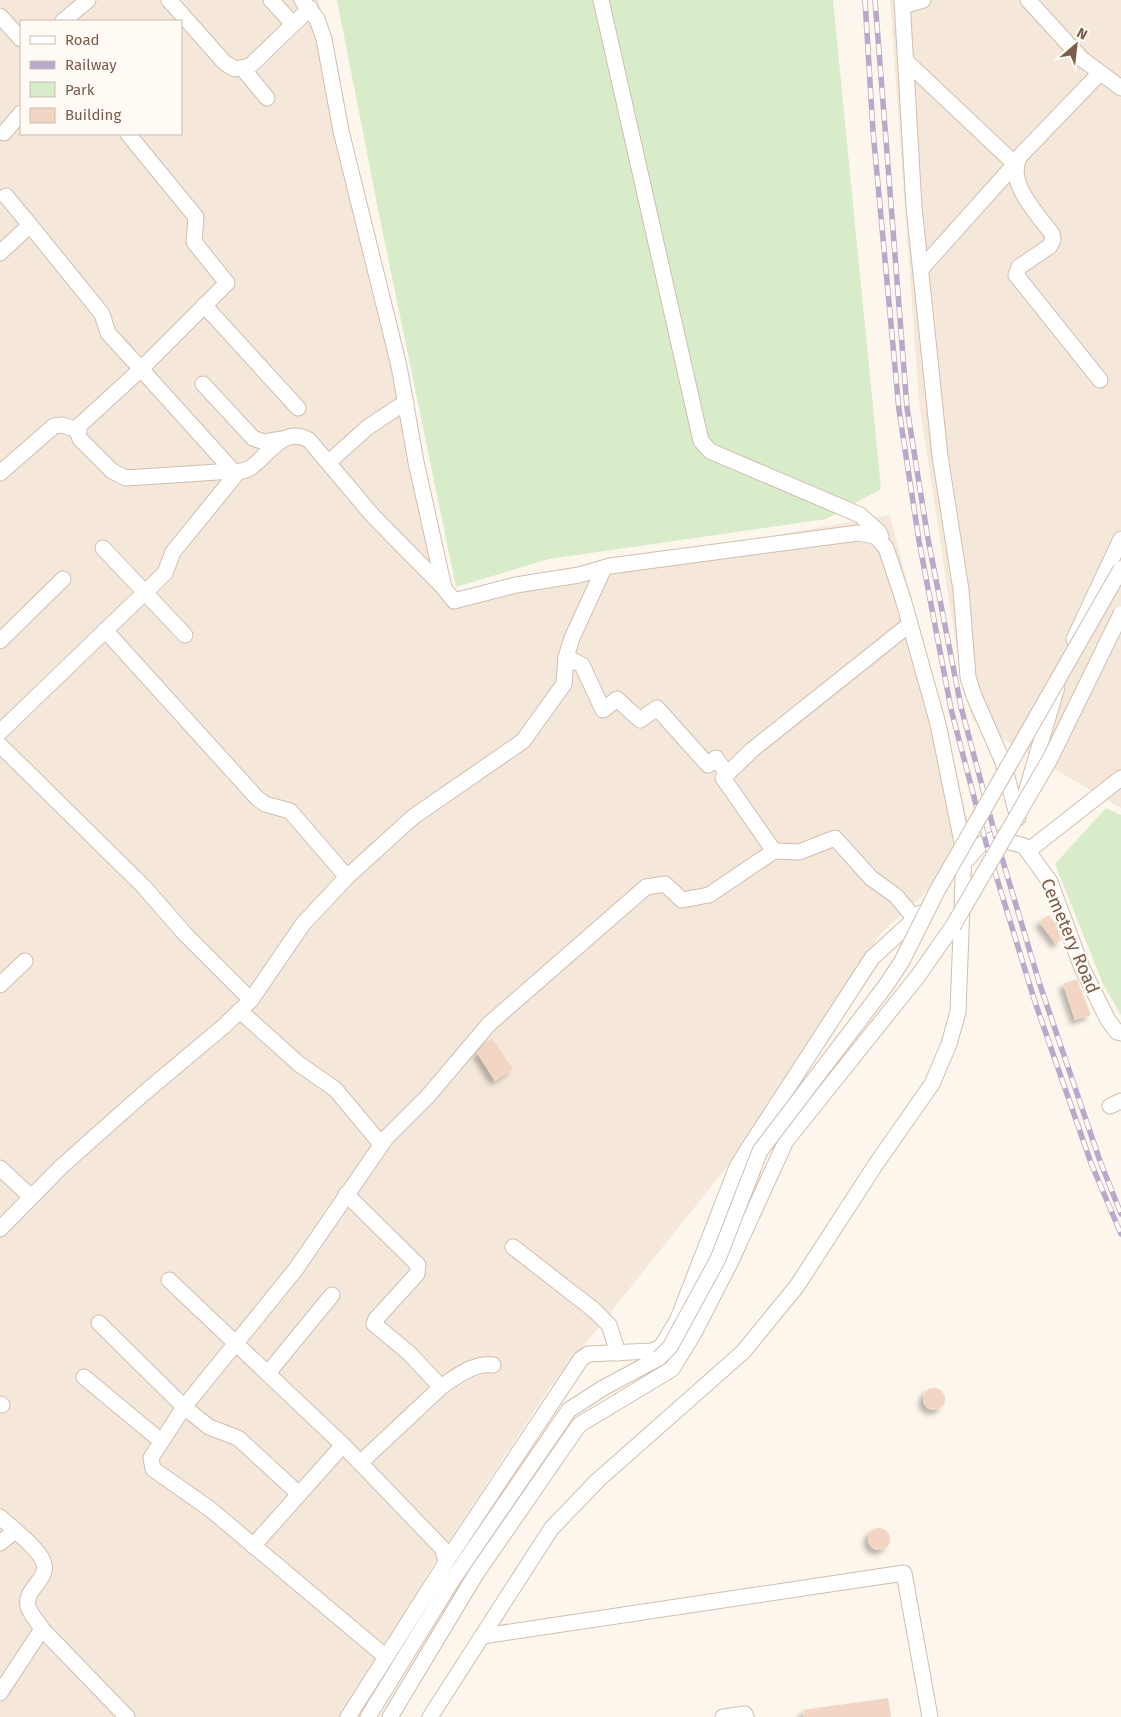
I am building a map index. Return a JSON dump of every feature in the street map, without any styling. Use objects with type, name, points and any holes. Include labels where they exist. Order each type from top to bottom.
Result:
[{"type":"street","points":[[169,0],[224,63],[235,69],[243,69],[254,63],[293,24],[306,4],[317,19],[324,39],[341,132],[399,366],[444,588]]},
{"type":"street","points":[[271,0],[293,24]]},
{"type":"street","points":[[430,1717],[551,1529],[598,1480],[743,1352],[797,1286],[876,1164],[932,1084],[958,1012],[965,857],[938,724],[886,548],[879,532],[860,515],[710,451],[702,441],[601,0]]},
{"type":"street","points":[[923,0],[903,3],[908,63],[914,207],[940,456],[961,590],[968,677],[974,696],[1003,762],[1018,818]]},
{"type":"street","points":[[1028,0],[1082,59],[1099,74],[1121,88]]},
{"type":"street","points":[[63,20],[82,2]]},
{"type":"street","points":[[0,16],[20,38]]},
{"type":"street","points":[[908,63],[1015,164],[1016,181],[1052,234],[1053,240],[1050,246],[1019,267],[1016,275],[1100,380]]},
{"type":"street","points":[[243,69],[267,98]]},
{"type":"street","points":[[921,269],[1015,164],[1020,156],[1099,74]]},
{"type":"street","points":[[4,133],[20,113]]},
{"type":"street","points":[[78,430],[227,283],[194,242],[196,217],[129,135]]},
{"type":"street","points":[[6,196],[102,314],[108,333],[236,472]]},
{"type":"street","points":[[0,253],[30,225]]},
{"type":"street","points":[[204,305],[298,408]]},
{"type":"street","points":[[203,384],[252,438],[264,442],[296,435],[309,440],[373,516],[444,588],[454,601],[516,585],[579,575],[604,568],[858,533],[876,536],[882,541]]},
{"type":"street","points":[[329,462],[368,427],[406,402]]},
{"type":"street","points":[[0,473],[54,426],[62,425],[78,430]]},
{"type":"street","points":[[78,430],[80,439],[118,476],[132,478],[246,471],[284,438]]},
{"type":"street","points":[[0,732],[165,573],[173,552],[236,472]]},
{"type":"street","points":[[1011,842],[1061,672],[1071,646],[1121,539]]},
{"type":"street","points":[[103,548],[185,635]]},
{"type":"street","points":[[0,1229],[69,1160],[251,1000],[303,924],[347,877],[413,818],[523,741],[564,684],[566,657],[572,638],[604,568]]},
{"type":"street","points":[[368,1717],[451,1582],[569,1410],[603,1388],[658,1358],[670,1347],[718,1259],[760,1151],[882,991],[902,961],[937,891],[1121,569]]},
{"type":"street","points":[[0,641],[63,579]]},
{"type":"street","points":[[390,1717],[476,1574],[579,1425],[672,1369],[694,1333],[732,1261],[786,1141],[943,943],[1050,759],[1121,614]]},
{"type":"street","points":[[774,851],[723,778],[752,750],[910,624]]},
{"type":"street","points":[[105,630],[257,798],[265,804],[290,811],[347,877]]},
{"type":"street","points":[[566,657],[582,665],[603,710],[617,699],[640,720],[657,708],[708,765],[716,758],[727,774]]},
{"type":"street","points":[[0,746],[144,887],[185,934],[251,1000]]},
{"type":"street","points":[[1028,851],[1121,778]]},
{"type":"street","points":[[386,1657],[210,1509],[152,1469],[151,1458],[184,1407],[296,1269],[381,1144],[428,1096],[490,1024],[646,887],[665,884],[682,900],[709,895],[774,851],[799,852],[836,838],[871,878],[896,896],[914,919]]},
{"type":"street","name":"Cemetery Road","points":[[348,1717],[446,1562],[568,1381],[577,1363],[588,1354],[652,1351],[661,1347],[671,1334],[694,1283],[705,1247],[739,1163],[872,958],[940,895],[956,860],[965,857],[980,845],[996,838],[1024,846],[1050,882],[1082,968],[1108,1020],[1117,1032],[1121,1033]]},
{"type":"street","points":[[0,985],[25,961]]},
{"type":"street","points":[[240,1011],[300,1064],[335,1089],[381,1144]]},
{"type":"street","points":[[0,1168],[31,1197]]},
{"type":"street","points":[[346,1194],[418,1265],[417,1274],[376,1318],[374,1324],[409,1353],[438,1384],[439,1388]]},
{"type":"street","points":[[513,1247],[594,1310],[609,1325],[618,1352]]},
{"type":"street","points":[[169,1280],[343,1445],[438,1542],[443,1549],[446,1562]]},
{"type":"street","points":[[268,1373],[332,1295]]},
{"type":"street","points":[[99,1323],[184,1407],[209,1427],[238,1438],[299,1494]]},
{"type":"street","points":[[360,1463],[439,1388],[472,1368],[485,1364],[494,1365]]},
{"type":"street","points":[[84,1377],[161,1441]]},
{"type":"street","points":[[603,1388],[610,1405]]},
{"type":"street","points":[[253,1546],[343,1445]]},
{"type":"street","points":[[0,1517],[43,1560],[43,1574],[30,1591],[27,1600],[30,1610],[42,1628],[127,1717]]},
{"type":"street","points":[[0,1543],[15,1531]]},
{"type":"street","points":[[483,1636],[904,1573],[930,1717]]},
{"type":"street","points":[[0,1693],[42,1628]]},
{"type":"street","points":[[724,1717],[745,1714],[746,1717]]},
{"type":"shaded area","points":[[0,0],[319,0],[437,584],[466,607],[536,578],[890,515],[968,821],[952,869],[881,933],[734,1158],[549,1389],[432,1567],[345,1717],[0,1717]]},
{"type":"shaded area","points":[[890,0],[1121,0],[1121,808],[973,721],[955,639],[919,401]]},
{"type":"green space","points":[[337,0],[833,0],[881,489],[826,519],[549,559],[456,587]]},
{"type":"green space","points":[[1106,808],[1121,815],[1121,1015],[1103,984],[1055,864]]},
{"type":"building","points":[[1049,915],[1056,924],[1061,940],[1056,944],[1039,922]]},
{"type":"building","points":[[1077,979],[1091,1015],[1075,1020],[1063,984]]},
{"type":"building","points":[[492,1038],[513,1069],[495,1081],[477,1053]]},
{"type":"building","points":[[934,1388],[942,1391],[945,1399],[942,1407],[934,1410],[926,1407],[923,1399],[926,1391]]},
{"type":"building","points":[[879,1528],[887,1531],[890,1539],[887,1547],[879,1550],[871,1547],[868,1539],[871,1531]]},
{"type":"building","points":[[888,1698],[891,1717],[804,1717],[803,1710]]},
{"type":"railway","points":[[865,0],[873,131],[899,410],[919,541],[951,709],[986,843],[1035,1002],[1091,1163],[1121,1234]]},
{"type":"railway","points":[[875,0],[907,408],[928,539],[961,707],[996,838],[1039,982],[1100,1161],[1121,1214]]}]
